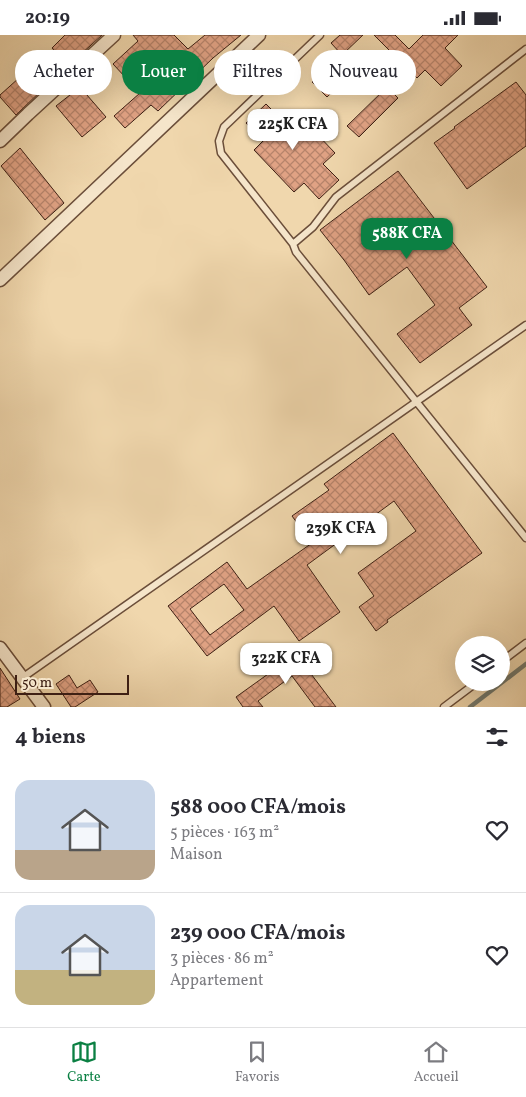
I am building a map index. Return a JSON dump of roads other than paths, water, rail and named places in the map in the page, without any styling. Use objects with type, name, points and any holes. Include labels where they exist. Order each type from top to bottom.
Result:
[{"type":"street","points":[[0,141],[114,35]]},
{"type":"street","points":[[0,280],[259,35]]},
{"type":"street","points":[[0,648],[44,707]]},
{"type":"lane","points":[[320,35],[224,127],[219,141],[221,153],[294,243],[296,252],[526,538]]},
{"type":"lane","points":[[294,243],[313,227],[336,197],[526,49]]},
{"type":"lane","points":[[22,678],[526,325]]},
{"type":"lane","points":[[510,655],[526,643]]},
{"type":"lane","points":[[444,707],[465,691]]},
{"type":"waterway","points":[[470,707],[526,664]]}]
